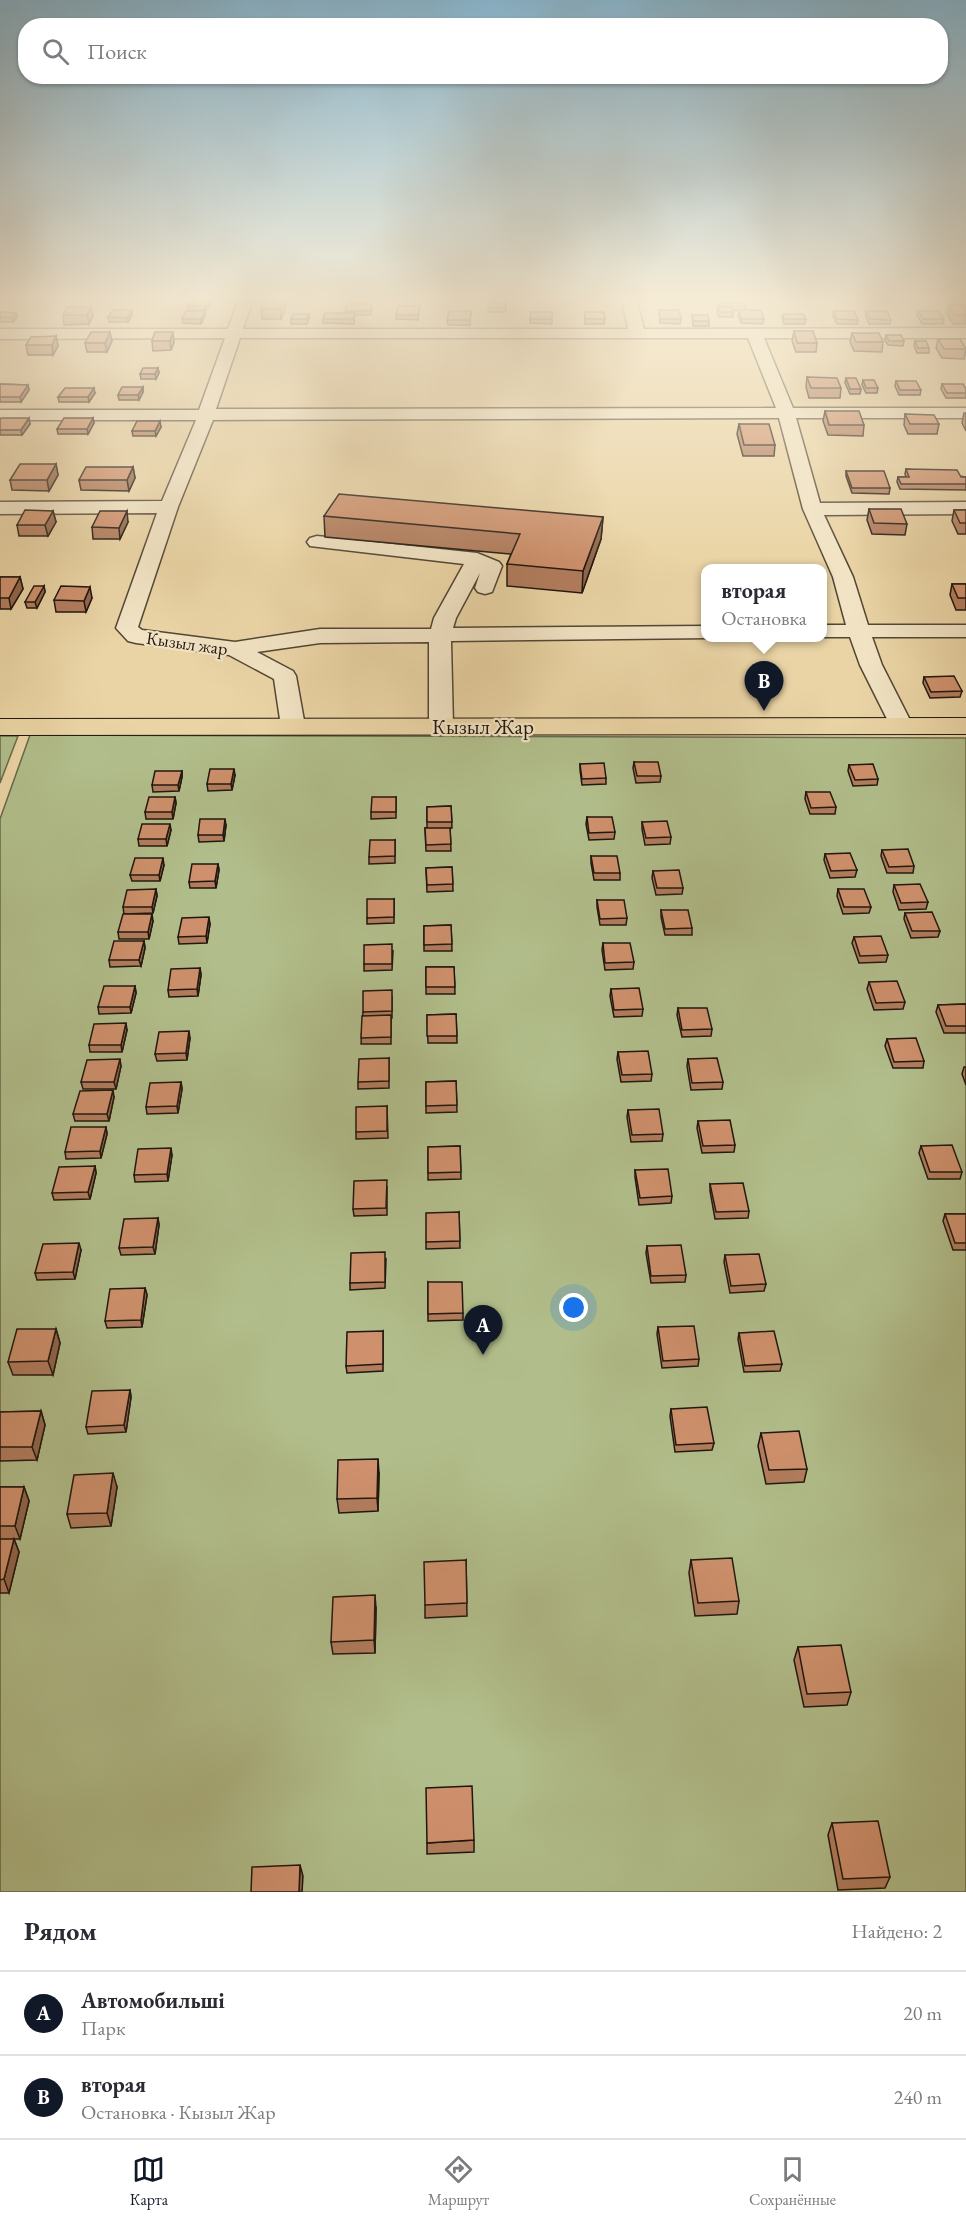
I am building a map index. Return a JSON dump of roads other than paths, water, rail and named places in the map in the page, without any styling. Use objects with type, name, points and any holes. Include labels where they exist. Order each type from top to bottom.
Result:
[{"type":"main road","name":"Кызыл Жар","points":[[0,727],[966,726]]},
{"type":"street","points":[[0,508],[160,507],[206,415],[215,387]]},
{"type":"street","points":[[776,387],[786,413],[812,509],[843,577],[871,665],[901,726]]},
{"type":"street","points":[[0,415],[966,413]]},
{"type":"street","name":"Кызыл жар","points":[[160,507],[127,628],[136,636],[235,649],[285,676]]},
{"type":"street","points":[[812,509],[966,508]]},
{"type":"street","points":[[317,542],[477,559],[492,566],[485,588]]},
{"type":"street","points":[[441,726],[440,635],[445,618],[477,559]]},
{"type":"street","points":[[827,631],[966,631]]},
{"type":"street","points":[[235,649],[320,636],[701,632]]},
{"type":"street","points":[[292,726],[285,676],[320,636]]},
{"type":"place","name":"вторая","points":[[764,711]]},
{"type":"place","name":"Автомобильші","points":[[483,1355]]}]
